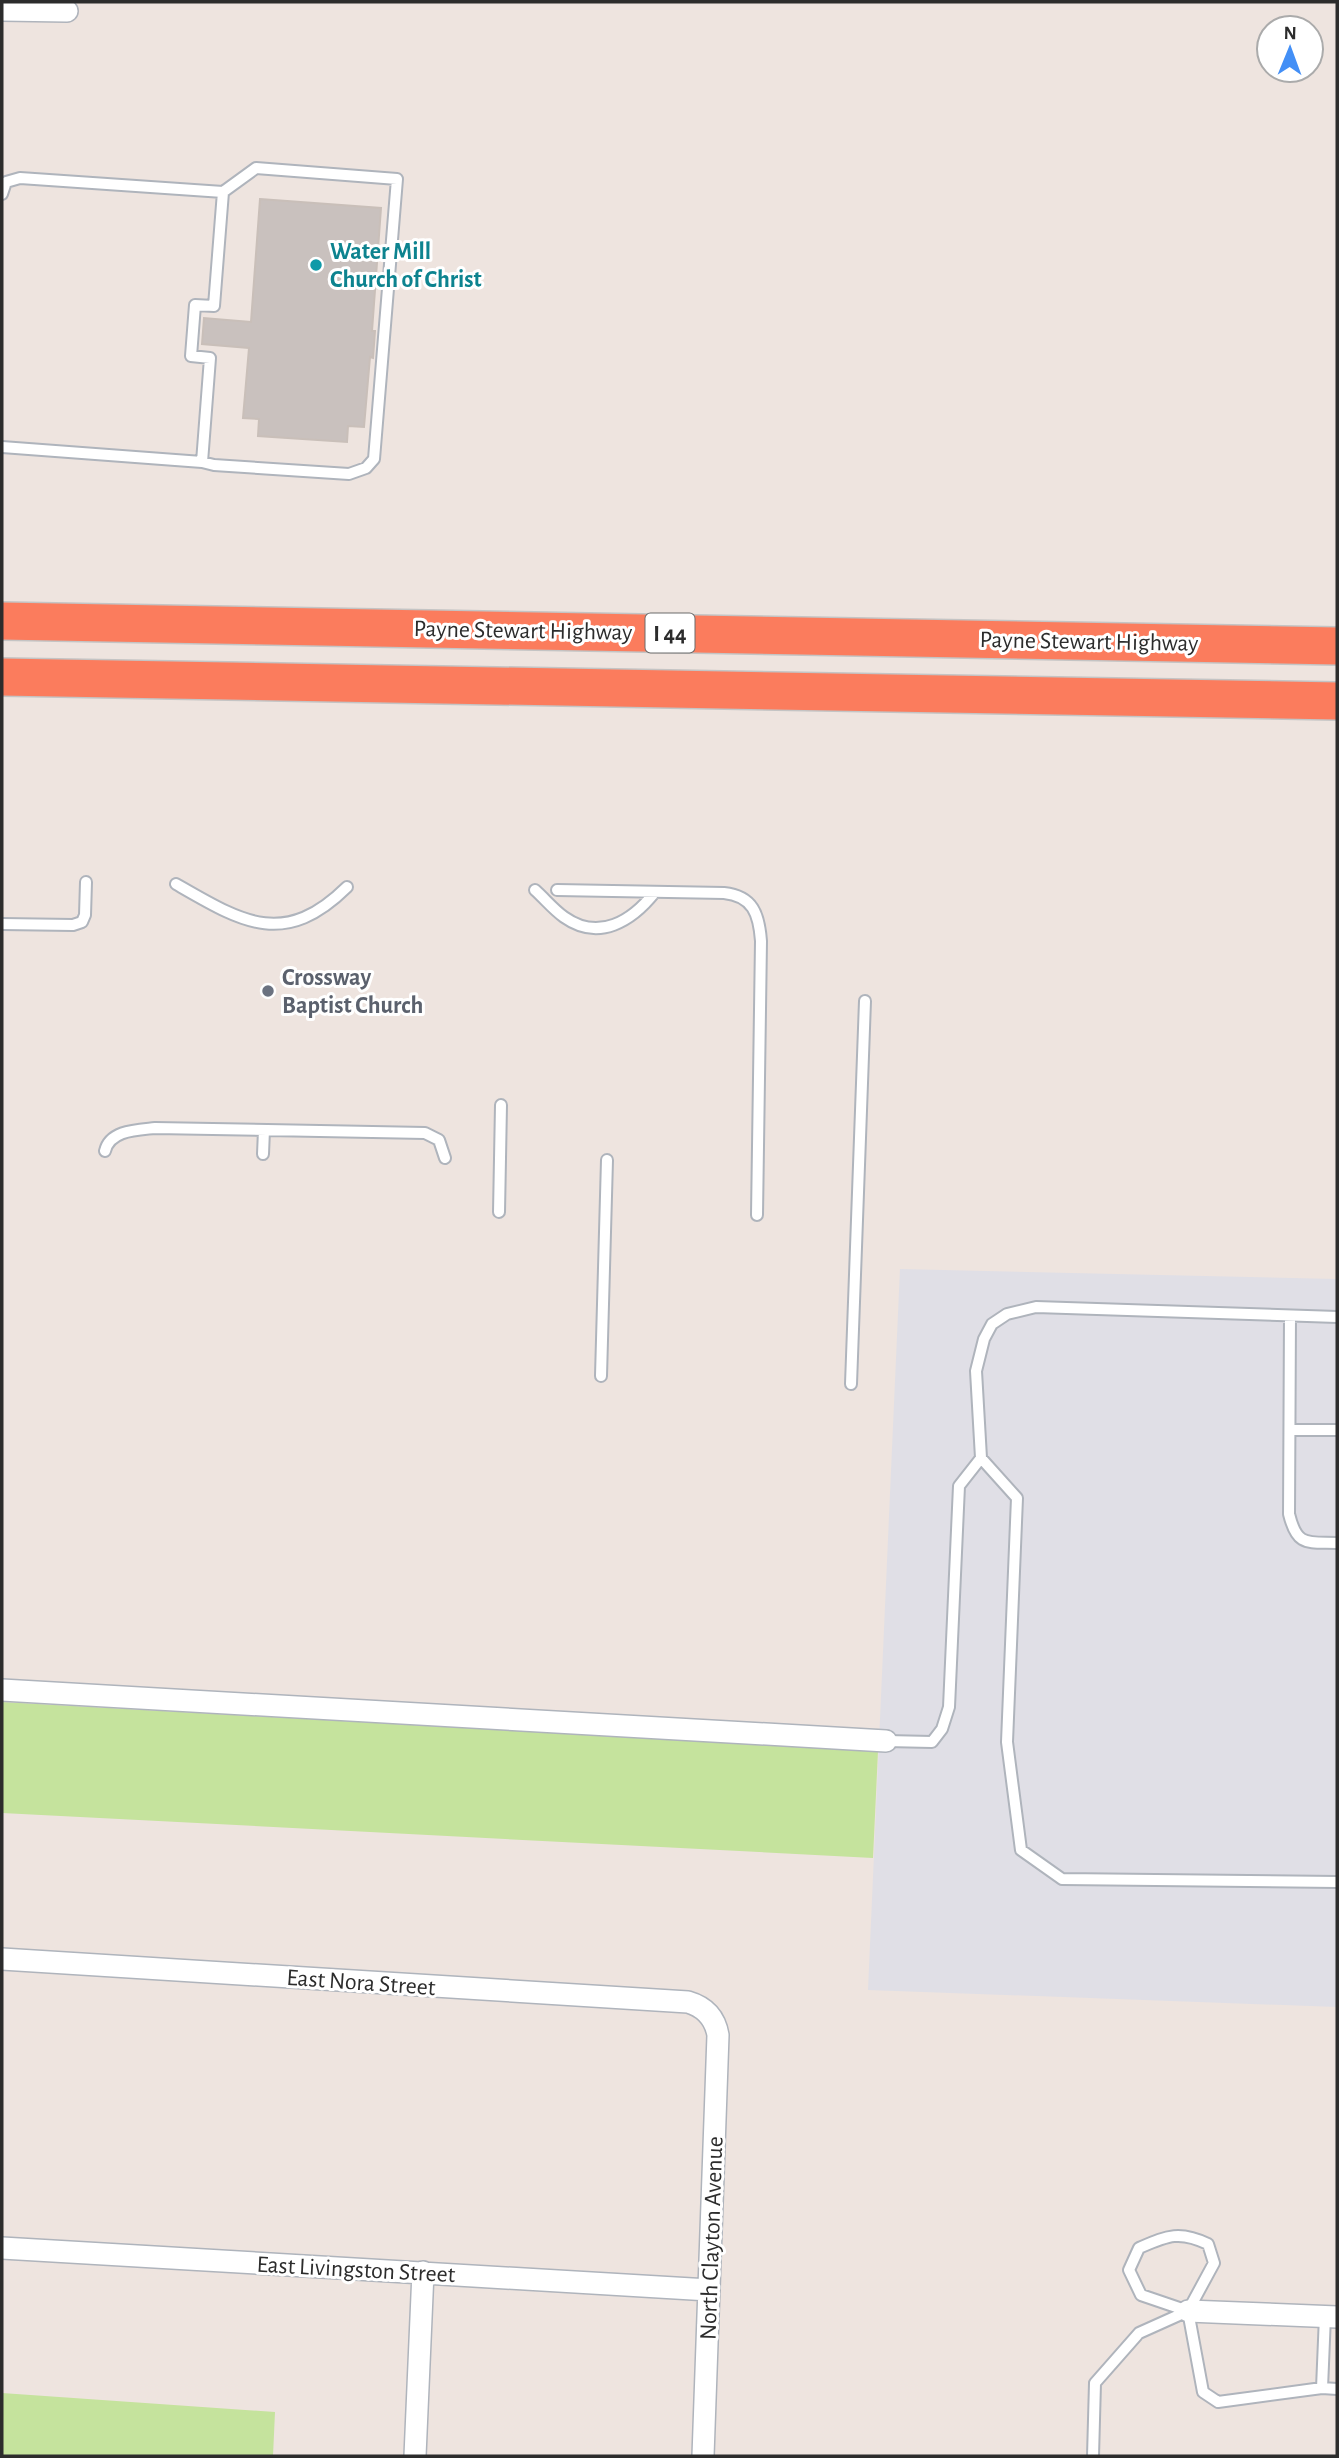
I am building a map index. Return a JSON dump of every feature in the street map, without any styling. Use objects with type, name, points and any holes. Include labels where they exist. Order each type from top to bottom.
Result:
[{"type":"highway","name":"Payne Stewart Highway","points":[[2,621],[1337,646]]},
{"type":"highway","name":"I 44","points":[[2,677],[1337,701]]},
{"type":"street","points":[[2,10],[67,12]]},
{"type":"street","points":[[2,1690],[886,1741]]},
{"type":"street","name":"East Nora Street","points":[[2,1959],[688,2002],[701,2007],[713,2020]]},
{"type":"street","name":"North Clayton Avenue","points":[[703,2456],[718,2035],[713,2020]]},
{"type":"street","name":"East Livingston Street","points":[[2,2248],[709,2290]]},
{"type":"street","points":[[415,2456],[423,2272]]},
{"type":"street","points":[[1188,2311],[1331,2316]]},
{"type":"lane","points":[[2,194],[6,182],[20,178],[223,192],[256,168],[397,179],[374,459],[366,468],[349,474],[2,447]]},
{"type":"lane","points":[[210,358],[191,356],[195,305],[215,312],[223,192]]},
{"type":"lane","points":[[202,462],[210,358],[214,346]]},
{"type":"lane","points":[[2,924],[73,925],[82,922],[85,915],[86,882]]},
{"type":"lane","points":[[176,884],[233,915],[248,921],[268,923],[287,923],[317,913],[347,887]]},
{"type":"lane","points":[[536,890],[562,916],[572,922],[604,928],[625,921],[642,908],[655,892]]},
{"type":"lane","points":[[557,890],[735,894],[748,901],[758,919],[761,941],[757,1215]]},
{"type":"lane","points":[[851,1384],[865,1001]]},
{"type":"lane","points":[[499,1212],[501,1105]]},
{"type":"lane","points":[[105,1151],[111,1140],[122,1133],[136,1130],[425,1133],[439,1140],[445,1158]]},
{"type":"lane","points":[[263,1154],[264,1130]]},
{"type":"lane","points":[[601,1376],[607,1160]]},
{"type":"lane","points":[[1337,1317],[1036,1307],[1007,1314],[992,1324],[978,1355],[976,1371],[981,1458],[1017,1499],[1007,1742],[1021,1850],[1062,1879],[1337,1882]]},
{"type":"lane","points":[[1290,1316],[1289,1514],[1294,1532],[1301,1539],[1337,1543]]},
{"type":"lane","points":[[1290,1430],[1337,1430]]},
{"type":"lane","points":[[886,1741],[932,1742],[942,1729],[949,1707],[959,1486],[981,1458]]},
{"type":"lane","points":[[1093,2456],[1095,2383],[1139,2333],[1188,2311],[1214,2263],[1208,2244],[1191,2236],[1166,2236],[1139,2249],[1129,2270],[1142,2295],[1188,2311]]},
{"type":"lane","points":[[1188,2311],[1203,2392],[1219,2402],[1322,2388],[1337,2389]]},
{"type":"lane","points":[[1322,2388],[1331,2316]]},
{"type":"shaded area","points":[[900,1269],[1337,1279],[1337,2007],[868,1990]]},
{"type":"green space","points":[[2,1702],[878,1751],[873,1858],[2,1813]]},
{"type":"green space","points":[[2,2393],[275,2412],[273,2456],[2,2456]]},
{"type":"building","name":"Water Mill Church of Christ","points":[[260,199],[381,208],[372,331],[375,331],[373,358],[370,357],[364,427],[348,426],[347,442],[258,436],[259,419],[243,418],[249,348],[202,344],[204,318],[251,322]]},
{"type":"place","name":"Water Mill Church of Christ","points":[[316,265]]},
{"type":"place","name":"Crossway Baptist Church","points":[[268,991]]}]
